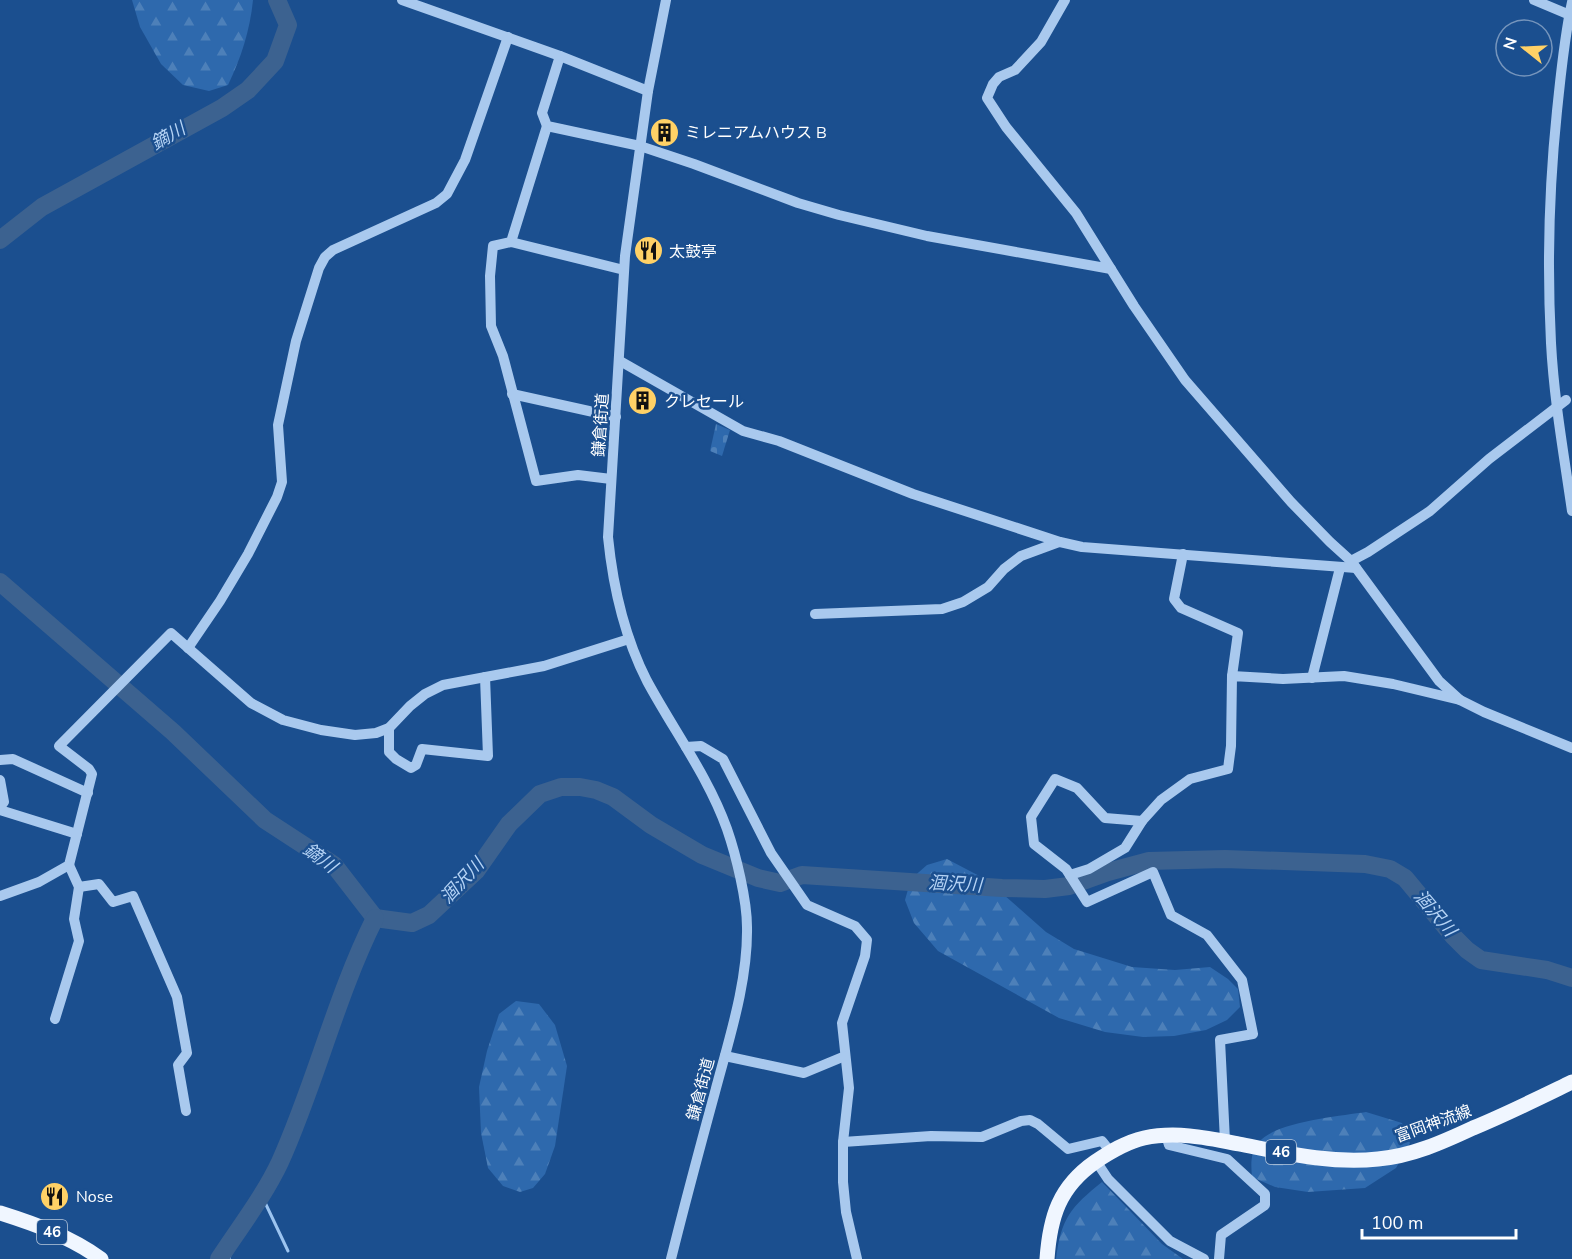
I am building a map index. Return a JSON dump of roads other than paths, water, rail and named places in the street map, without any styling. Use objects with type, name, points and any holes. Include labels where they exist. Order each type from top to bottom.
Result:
[{"type":"main road","name":"富岡神流線","points":[[1047,1259],[1051,1221],[1059,1202],[1075,1178],[1110,1151],[1143,1138],[1166,1135],[1197,1136],[1315,1158],[1348,1161],[1380,1159],[1404,1155],[1444,1141],[1527,1105],[1572,1082]]},
{"type":"main road","name":"46","points":[[0,1213],[64,1237],[101,1259]]},
{"type":"street","points":[[402,0],[422,9],[560,56],[648,91]]},
{"type":"street","name":"鎌倉街道","points":[[666,0],[648,91],[624,270],[608,537],[612,578],[629,639],[647,680],[706,782],[727,829],[738,869],[747,926],[745,966],[725,1056],[671,1259]]},
{"type":"street","points":[[1065,0],[1041,42],[1015,70],[999,77],[987,98],[1006,127],[1076,213],[1134,306],[1185,380],[1291,502],[1353,564],[1439,681],[1460,700]]},
{"type":"street","points":[[1534,0],[1571,15]]},
{"type":"street","points":[[1572,2],[1562,58],[1549,208],[1551,344],[1561,403],[1572,511]]},
{"type":"street","points":[[188,648],[248,554],[277,497],[282,482],[278,424],[296,341],[319,268],[325,257],[333,250],[436,203],[447,194],[477,131],[508,37]]},
{"type":"street","points":[[511,242],[547,126],[542,113],[560,56]]},
{"type":"street","points":[[547,126],[640,146],[798,203],[839,215],[927,236],[1111,269]]},
{"type":"street","points":[[611,479],[578,475],[536,481],[503,356],[491,326],[490,276],[493,246],[511,242],[624,270]]},
{"type":"street","points":[[620,361],[743,430],[779,441],[913,494],[1060,542],[1082,547],[1340,568],[1353,564],[1430,511],[1489,459],[1561,403]]},
{"type":"street","points":[[513,394],[616,417]]},
{"type":"street","points":[[815,614],[942,609],[963,602],[988,587],[1004,569],[1022,556],[1060,542]]},
{"type":"street","points":[[1070,874],[1089,869],[1125,848],[1142,821],[1161,800],[1190,779],[1228,769],[1231,746],[1232,676],[1238,633],[1181,608],[1174,599],[1183,554]]},
{"type":"street","points":[[1312,678],[1340,568]]},
{"type":"street","points":[[55,1019],[79,941],[74,919],[79,887],[69,865],[92,774],[89,769],[59,746],[171,633],[251,703],[283,720],[321,730],[355,735],[376,733],[389,728],[425,694],[443,686],[544,666],[629,639]]},
{"type":"street","points":[[1232,676],[1283,679],[1344,676],[1393,684],[1460,700],[1572,748]]},
{"type":"street","points":[[389,728],[389,752],[411,768],[416,765],[422,749],[488,756],[485,677]]},
{"type":"street","points":[[686,747],[701,746],[723,759],[771,853],[807,905],[855,926],[867,940],[865,956],[842,1023],[849,1088],[843,1142],[843,1182],[846,1212],[857,1259]]},
{"type":"street","points":[[0,760],[13,759],[88,793]]},
{"type":"street","points":[[1142,821],[1105,818],[1077,788],[1055,779],[1031,816],[1034,844],[1066,869],[1087,902],[1153,872],[1171,915],[1207,935],[1242,980],[1253,1034],[1220,1040],[1225,1141]]},
{"type":"street","points":[[0,780],[4,802],[0,808],[77,834]]},
{"type":"street","points":[[0,896],[39,882],[69,865]]},
{"type":"street","points":[[79,887],[99,884],[114,902],[133,896],[177,997],[187,1053],[178,1065],[186,1111]]},
{"type":"street","points":[[725,1056],[804,1073],[845,1056]]},
{"type":"street","points":[[843,1142],[931,1136],[982,1137],[1030,1120],[1068,1149],[1102,1141],[1110,1151]]},
{"type":"street","points":[[1166,1135],[1169,1145],[1227,1159],[1265,1194],[1265,1205],[1221,1235],[1219,1259]]},
{"type":"street","points":[[1096,1161],[1108,1179],[1170,1241],[1204,1259]]},
{"type":"waterway","name":"鏑川","points":[[0,240],[42,207],[222,108],[248,90],[275,61],[288,25],[277,0]]},
{"type":"waterway","name":"鏑川","points":[[0,582],[173,732],[265,820],[334,865],[375,918]]},
{"type":"waterway","name":"涸沢川","points":[[375,918],[412,923],[429,915],[476,871],[509,824],[540,794],[561,787],[580,787],[613,797],[651,825],[702,855],[758,878],[780,883],[802,875],[1045,889],[1069,886],[1149,861],[1225,859],[1365,864],[1390,869],[1405,878],[1454,937],[1481,960],[1547,970],[1572,978]]},
{"type":"waterway","name":"鏑川","points":[[219,1259],[259,1199],[280,1162],[305,1101],[337,1008],[375,918]]},
{"type":"waterway","points":[[261,1194],[288,1251]]},
{"type":"waterway","points":[[229,1259],[234,1236]]},
{"type":"place","name":"ミレニアムハウス B","points":[[664,132]]},
{"type":"place","name":"太鼓亭","points":[[648,251]]},
{"type":"place","name":"クレセール","points":[[643,401]]},
{"type":"place","name":"Nose","points":[[55,1196]]}]
